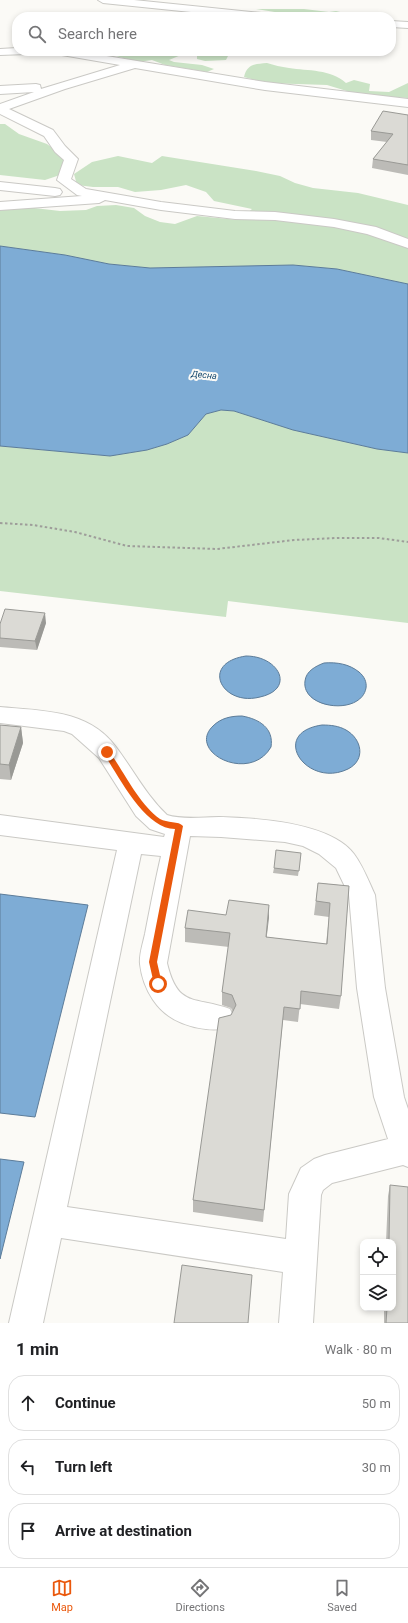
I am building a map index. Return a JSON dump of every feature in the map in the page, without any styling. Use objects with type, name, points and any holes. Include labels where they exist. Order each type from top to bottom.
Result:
[{"type":"street","points":[[103,0],[222,12]]},
{"type":"street","points":[[396,24],[408,25]]},
{"type":"street","points":[[0,52],[12,52]]},
{"type":"street","points":[[87,56],[266,86],[408,103]]},
{"type":"street","points":[[0,109],[61,86],[137,64]]},
{"type":"street","points":[[0,96],[5,90],[61,86]]},
{"type":"street","points":[[0,109],[31,122],[50,133],[60,149],[71,159],[64,180],[82,192]]},
{"type":"street","points":[[0,186],[65,194],[82,192],[161,206],[235,215],[275,216],[334,223],[371,230],[408,244]]},
{"type":"street","points":[[0,206],[114,198]]},
{"type":"street","points":[[0,715],[67,723],[80,728],[107,752],[145,809],[159,822],[172,826],[177,837],[153,962],[158,984],[170,1001],[188,1013],[220,1018]]},
{"type":"street","points":[[0,825],[131,842],[177,837],[221,826],[285,832],[309,838],[328,846],[345,861],[362,895],[371,988],[388,1089],[407,1150],[326,1170],[312,1179],[305,1194],[296,1323]]},
{"type":"street","points":[[26,1323],[131,842]]},
{"type":"street","points":[[48,1220],[301,1258]]},
{"type":"path","points":[[0,523],[33,525],[75,532],[127,546],[217,549],[294,540],[337,538],[378,538],[408,542]]},
{"type":"green space","points":[[256,9],[304,9],[329,12],[275,12]]},
{"type":"green space","points":[[103,56],[116,56],[110,58]]},
{"type":"green space","points":[[116,56],[179,56],[169,60],[174,62],[202,65],[214,69],[207,72],[165,65],[152,60],[138,62]]},
{"type":"green space","points":[[197,56],[228,56],[226,60],[205,61],[197,59]]},
{"type":"green space","points":[[267,63],[286,68],[326,73],[340,78],[346,83],[354,80],[370,84],[369,91],[389,92],[408,83],[408,98],[360,95],[327,85],[266,83],[244,77],[249,67],[255,64]]},
{"type":"green space","points":[[0,124],[5,124],[19,134],[47,144],[67,159],[60,175],[45,180],[0,175]]},
{"type":"green space","points":[[118,156],[152,163],[162,156],[256,171],[280,176],[295,183],[313,188],[358,193],[408,205],[408,284],[337,269],[293,265],[150,268],[109,264],[65,255],[0,246],[0,204],[60,211],[86,210],[97,206],[116,205],[134,208],[145,216],[160,222],[175,224],[197,216],[239,220],[252,209],[214,201],[206,192],[186,185],[161,190],[135,192],[118,187],[93,187],[77,185],[74,174],[92,162]]},
{"type":"green space","points":[[221,410],[234,411],[293,430],[377,449],[408,453],[408,623],[228,601],[226,617],[0,591],[0,446],[109,456],[147,450],[167,444],[188,435],[206,414]]},
{"type":"water","name":"Десна","points":[[0,246],[65,255],[109,264],[150,268],[293,265],[337,269],[408,284],[408,453],[377,449],[293,430],[234,411],[221,410],[206,414],[188,435],[167,444],[147,450],[110,456],[0,446]]},
{"type":"water","points":[[246,656],[258,657],[267,661],[279,674],[280,681],[278,687],[271,693],[260,697],[247,698],[235,696],[226,690],[221,683],[220,675],[223,667],[232,660]]},
{"type":"water","points":[[324,663],[343,664],[355,669],[361,674],[365,679],[366,684],[362,697],[354,703],[332,706],[321,703],[312,698],[306,690],[305,681],[307,674],[312,669]]},
{"type":"water","points":[[242,716],[254,719],[268,730],[271,740],[271,747],[261,758],[249,763],[236,763],[224,760],[214,754],[208,745],[207,736],[213,726],[219,721],[230,717]]},
{"type":"water","points":[[322,725],[335,726],[346,730],[356,739],[360,750],[358,760],[354,765],[348,769],[333,773],[319,772],[308,766],[299,758],[296,748],[298,738],[306,730]]},
{"type":"water","points":[[0,894],[88,905],[35,1117],[0,1113]]},
{"type":"water","points":[[0,1159],[24,1162],[0,1259]]},
{"type":"building","points":[[383,111],[408,115],[408,165],[373,159],[393,134],[371,131]]},
{"type":"building","points":[[5,609],[45,613],[35,641],[0,638],[0,624]]},
{"type":"building","points":[[0,725],[21,727],[9,765],[0,764]]},
{"type":"building","points":[[276,850],[301,853],[299,871],[274,868]]},
{"type":"building","points":[[318,883],[349,886],[341,996],[301,991],[300,1009],[284,1007],[264,1210],[193,1200],[219,1018],[231,1015],[236,1005],[232,995],[222,992],[230,933],[185,928],[188,910],[226,915],[229,900],[269,905],[266,937],[327,944],[330,903],[316,901]]},
{"type":"building","points":[[390,1185],[408,1187],[408,1323],[386,1323],[387,1311],[396,1311],[396,1239],[389,1239]]},
{"type":"building","points":[[182,1265],[252,1275],[248,1323],[174,1323]]},
{"type":"route","points":[[107,752],[145,809],[159,822],[172,826],[180,826],[153,962],[158,984]]}]
